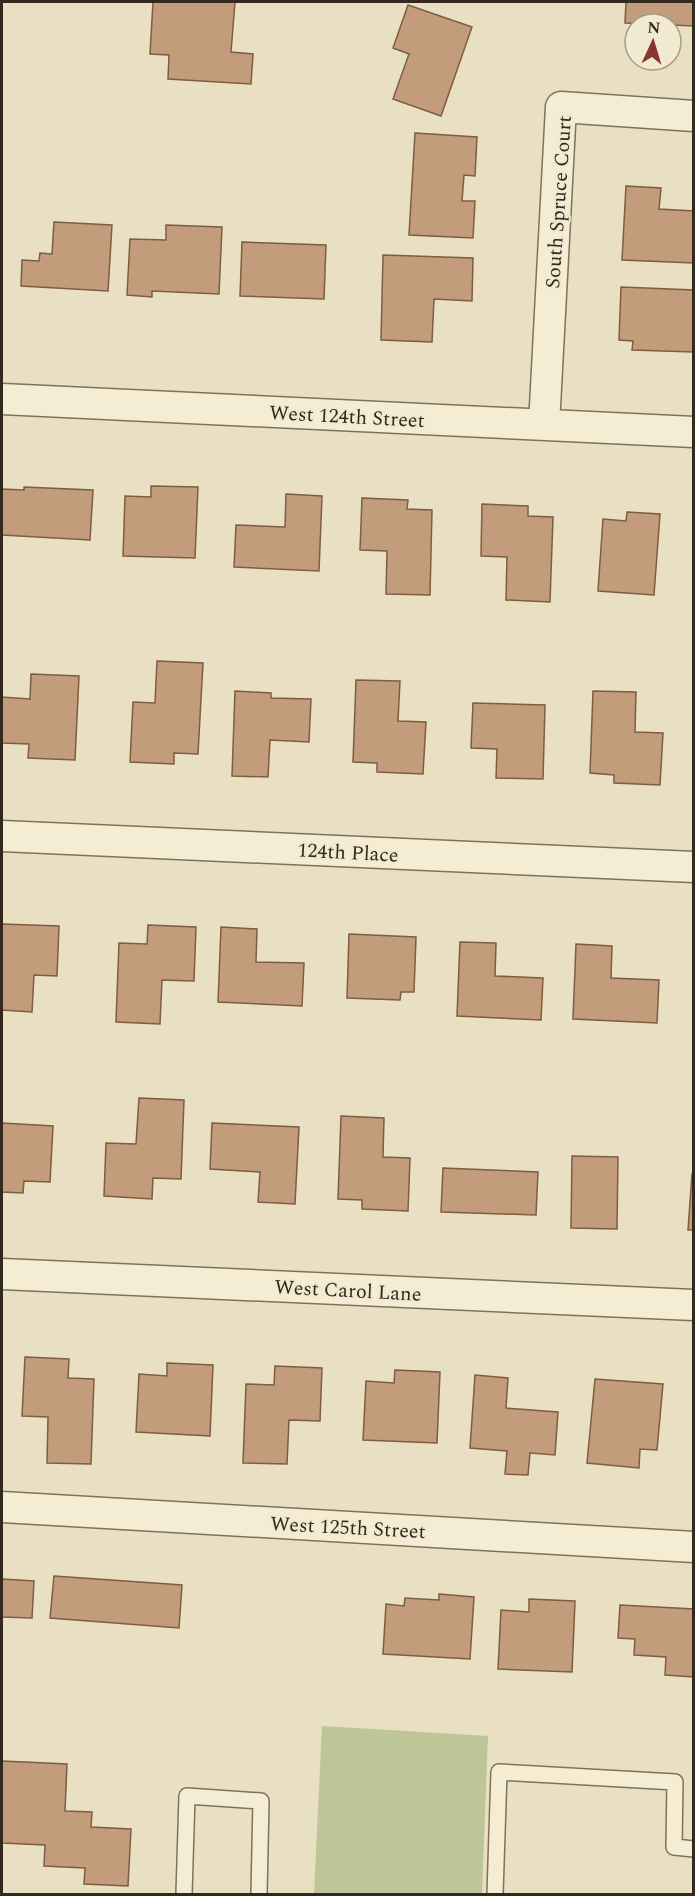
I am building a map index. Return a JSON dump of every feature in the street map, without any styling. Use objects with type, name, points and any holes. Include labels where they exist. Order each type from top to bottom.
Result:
[{"type":"street","name":"South Spruce Court","points":[[544,425],[561,107],[693,116]]},
{"type":"street","name":"West 124th Street","points":[[2,399],[693,432]]},
{"type":"street","name":"124th Place","points":[[2,836],[693,867]]},
{"type":"street","name":"West Carol Lane","points":[[2,1274],[693,1305]]},
{"type":"street","name":"West 125th Street","points":[[2,1507],[693,1547]]},
{"type":"lane","points":[[495,1894],[500,1772],[675,1782],[674,1847],[693,1849]]},
{"type":"lane","points":[[184,1894],[187,1796],[261,1801],[259,1894]]},
{"type":"green space","points":[[322,1726],[488,1736],[482,1894],[314,1894]]},
{"type":"building","points":[[153,2],[235,2],[231,52],[253,54],[251,84],[168,79],[169,55],[150,54]]},
{"type":"building","points":[[626,2],[694,2],[694,26],[683,26],[683,12],[626,12]]},
{"type":"building","points":[[408,5],[472,27],[441,116],[393,99],[409,54],[393,48]]},
{"type":"building","points":[[415,133],[477,137],[475,176],[464,175],[462,201],[475,201],[473,238],[409,235]]},
{"type":"building","points":[[626,186],[661,188],[659,209],[694,211],[694,263],[622,260]]},
{"type":"building","points":[[54,222],[112,225],[108,291],[21,286],[22,260],[39,261],[40,253],[52,254]]},
{"type":"building","points":[[166,225],[222,227],[219,294],[152,291],[152,297],[127,295],[130,239],[166,240]]},
{"type":"building","points":[[242,242],[326,245],[324,299],[240,296]]},
{"type":"building","points":[[383,255],[473,258],[472,301],[434,299],[432,342],[381,340]]},
{"type":"building","points":[[621,287],[694,290],[694,352],[632,350],[633,341],[619,340]]},
{"type":"building","points":[[151,486],[198,487],[195,558],[123,556],[125,496],[151,497]]},
{"type":"building","points":[[24,487],[93,490],[90,540],[2,535],[2,489],[24,490]]},
{"type":"building","points":[[286,494],[322,496],[319,571],[234,567],[236,525],[285,527]]},
{"type":"building","points":[[362,498],[408,500],[407,509],[432,510],[430,595],[386,594],[387,551],[360,550]]},
{"type":"building","points":[[482,504],[528,506],[528,516],[553,517],[550,602],[506,600],[507,557],[481,556]]},
{"type":"building","points":[[627,512],[660,514],[654,595],[598,591],[603,519],[626,521]]},
{"type":"building","points":[[157,661],[203,663],[198,754],[174,753],[174,764],[130,762],[133,702],[155,703]]},
{"type":"building","points":[[31,674],[79,676],[75,760],[28,758],[29,744],[2,743],[2,697],[30,699]]},
{"type":"building","points":[[356,680],[400,681],[398,721],[426,722],[423,774],[377,772],[377,763],[353,762]]},
{"type":"building","points":[[235,691],[271,693],[271,698],[311,699],[309,742],[270,740],[268,777],[232,776]]},
{"type":"building","points":[[593,691],[636,692],[635,732],[663,733],[660,785],[614,783],[614,775],[590,773]]},
{"type":"building","points":[[473,703],[545,705],[543,779],[496,778],[497,749],[471,748]]},
{"type":"building","points":[[2,924],[59,926],[57,976],[34,975],[32,1012],[2,1010]]},
{"type":"building","points":[[148,925],[196,927],[194,981],[162,980],[160,1024],[116,1022],[119,943],[147,944]]},
{"type":"building","points":[[221,927],[257,929],[256,962],[304,963],[302,1006],[218,1002]]},
{"type":"building","points":[[349,934],[416,937],[414,992],[401,992],[400,1000],[347,998]]},
{"type":"building","points":[[460,942],[496,943],[495,976],[543,978],[541,1020],[457,1016]]},
{"type":"building","points":[[576,944],[612,946],[611,978],[659,980],[657,1023],[573,1019]]},
{"type":"building","points":[[139,1098],[184,1100],[181,1179],[153,1178],[152,1199],[104,1196],[106,1143],[136,1144]]},
{"type":"building","points":[[341,1116],[384,1118],[383,1157],[410,1158],[408,1211],[362,1209],[362,1200],[338,1199]]},
{"type":"building","points":[[2,1123],[53,1126],[50,1182],[24,1181],[23,1193],[2,1192]]},
{"type":"building","points":[[212,1123],[299,1127],[295,1204],[258,1202],[260,1172],[210,1169]]},
{"type":"building","points":[[572,1156],[618,1157],[617,1229],[571,1228]]},
{"type":"building","points":[[443,1168],[538,1172],[536,1215],[441,1212]]},
{"type":"building","points":[[692,1174],[694,1174],[694,1230],[688,1230]]},
{"type":"building","points":[[25,1357],[69,1359],[68,1378],[94,1379],[91,1464],[47,1463],[48,1417],[22,1416]]},
{"type":"building","points":[[167,1363],[213,1365],[210,1436],[136,1432],[139,1374],[167,1376]]},
{"type":"building","points":[[275,1366],[322,1368],[320,1421],[289,1420],[287,1464],[243,1463],[246,1384],[274,1385]]},
{"type":"building","points":[[395,1370],[440,1372],[437,1443],[363,1440],[366,1381],[394,1383]]},
{"type":"building","points":[[475,1375],[508,1378],[506,1408],[558,1412],[555,1455],[530,1453],[528,1475],[505,1474],[507,1451],[470,1448]]},
{"type":"building","points":[[595,1379],[663,1384],[657,1450],[640,1449],[639,1468],[587,1463]]},
{"type":"building","points":[[54,1576],[182,1585],[179,1628],[50,1618]]},
{"type":"building","points":[[2,1579],[34,1581],[32,1618],[2,1617]]},
{"type":"building","points":[[439,1594],[474,1597],[470,1659],[383,1654],[386,1604],[404,1606],[405,1598],[439,1600]]},
{"type":"building","points":[[529,1599],[575,1601],[572,1672],[498,1669],[501,1610],[529,1612]]},
{"type":"building","points":[[620,1605],[694,1609],[694,1677],[665,1675],[666,1657],[634,1655],[635,1639],[618,1638]]},
{"type":"building","points":[[2,1761],[67,1764],[65,1811],[92,1812],[91,1827],[131,1829],[128,1886],[84,1884],[85,1868],[44,1866],[45,1845],[2,1843]]}]
